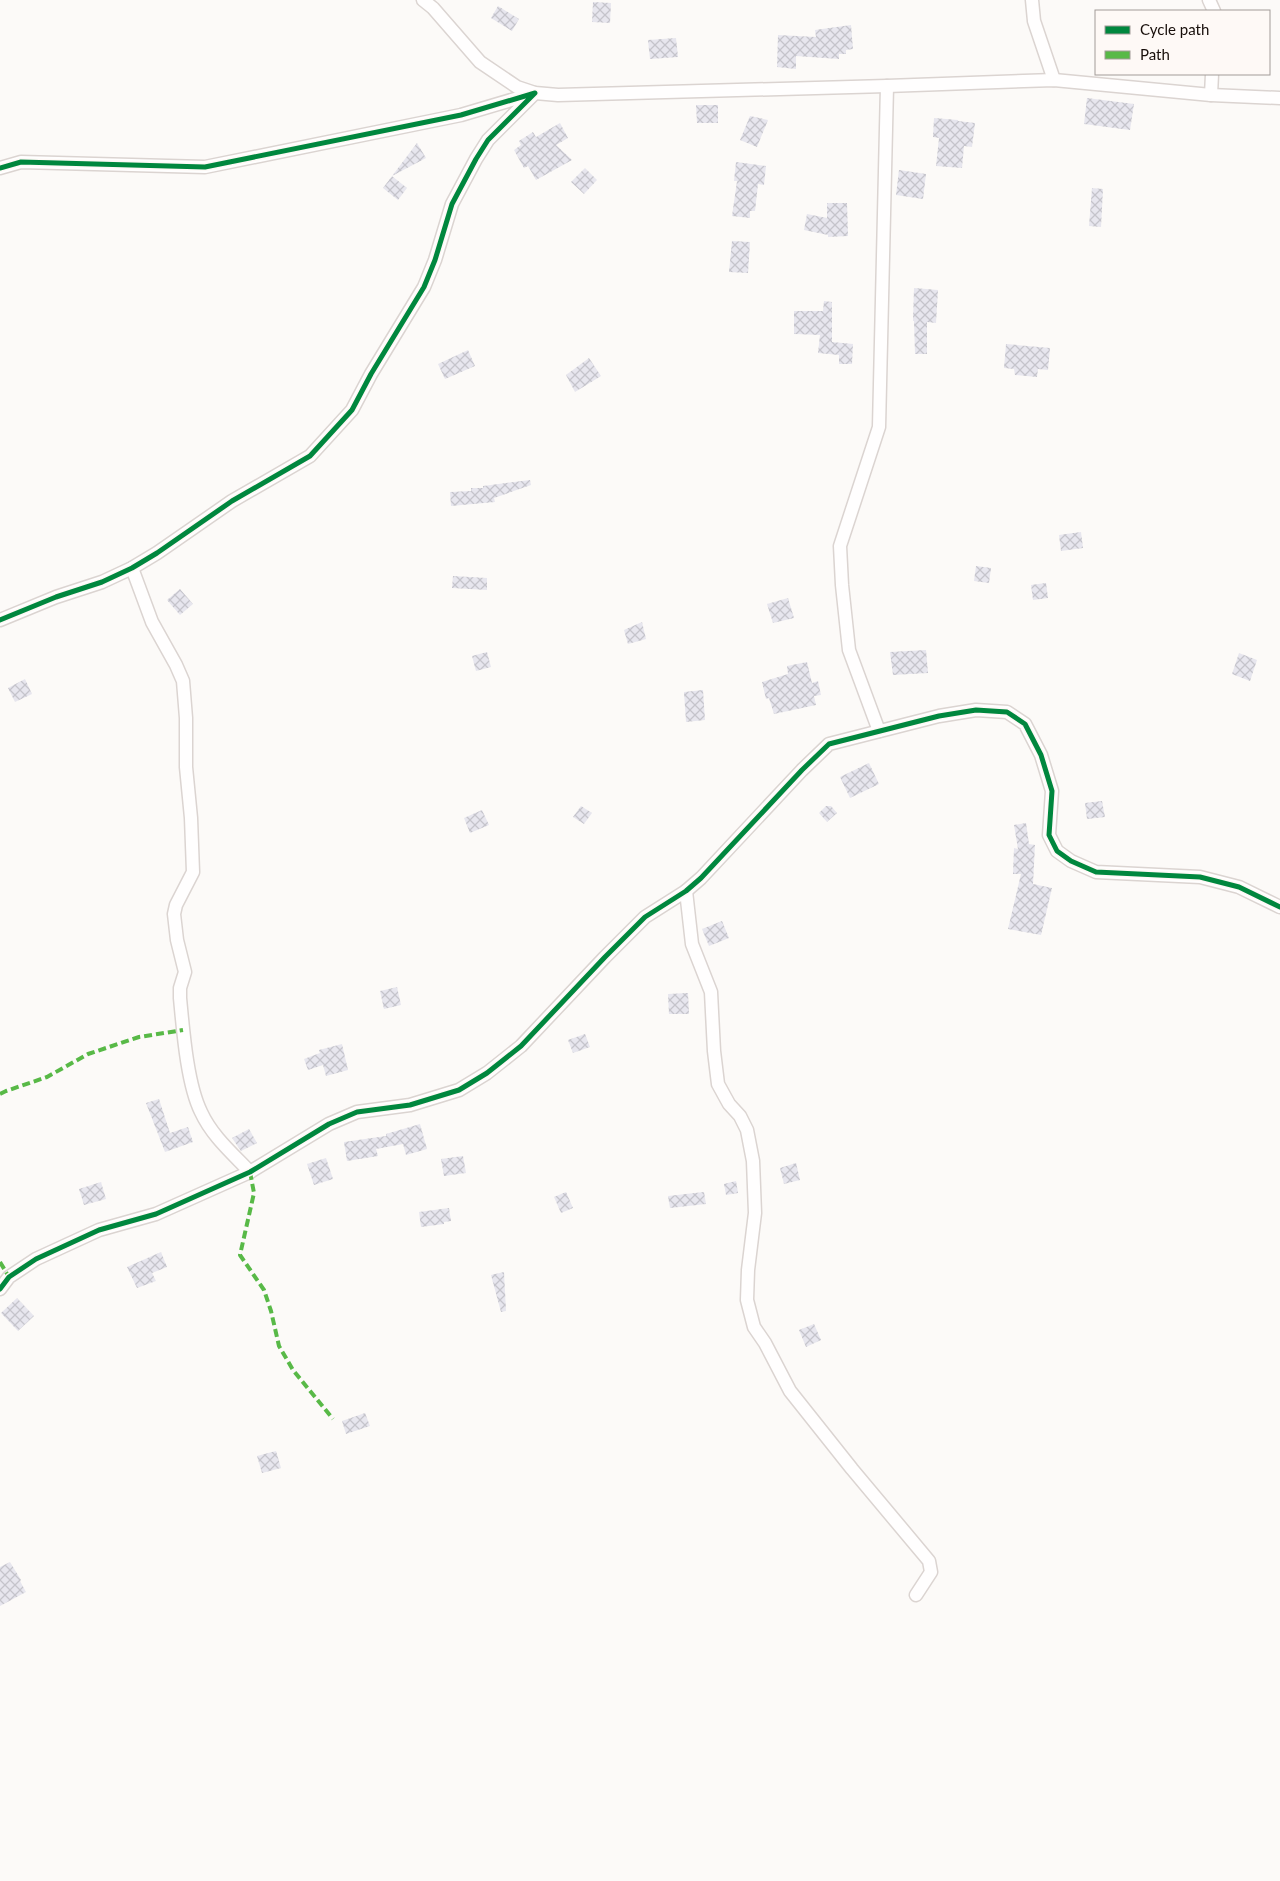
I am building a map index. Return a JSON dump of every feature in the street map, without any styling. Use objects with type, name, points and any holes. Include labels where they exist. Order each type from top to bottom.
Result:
[{"type":"street","points":[[1032,0],[1034,21],[1054,80]]},
{"type":"street","points":[[430,3],[480,62],[517,87],[535,94]]},
{"type":"street","points":[[1211,95],[1212,75]]},
{"type":"street","points":[[0,168],[21,162],[205,167],[461,115],[535,94],[558,95],[1054,80],[1211,95],[1280,98]]},
{"type":"street","points":[[879,731],[849,650],[840,546],[879,428],[887,86]]},
{"type":"street","points":[[0,620],[56,597],[102,582],[132,568],[232,501],[310,456],[352,410],[371,374],[424,287],[435,260],[452,204],[476,159],[488,140],[535,94]]},
{"type":"street","points":[[132,568],[152,622],[176,665],[183,682],[193,872],[185,891],[176,905],[174,914],[176,940],[185,972],[180,988],[180,998],[192,1084],[200,1111],[218,1139],[250,1172]]},
{"type":"street","points":[[0,1289],[9,1277],[36,1259],[100,1230],[156,1214],[250,1172],[329,1124],[357,1112],[410,1105],[459,1090],[487,1073],[521,1046],[645,917],[686,891],[701,878],[802,770],[829,744],[938,716],[976,710],[1007,712],[1025,724],[1041,755],[1052,791],[1049,834],[1057,851],[1071,861],[1096,872],[1200,877],[1239,887],[1280,907]]},
{"type":"street","points":[[686,891],[692,944],[711,992],[718,1084],[729,1104],[740,1116],[747,1130],[753,1161],[755,1213],[748,1270],[747,1300],[754,1327],[790,1391],[929,1561],[931,1572],[916,1595]]},
{"type":"building","points":[[593,2],[611,3],[610,23],[592,22]]},
{"type":"building","points":[[498,6],[519,19],[512,31],[491,18]]},
{"type":"building","points":[[851,25],[853,49],[846,50],[846,54],[839,54],[839,59],[796,56],[796,69],[777,67],[778,35],[816,37],[815,30]]},
{"type":"building","points":[[676,38],[678,57],[650,59],[648,40]]},
{"type":"building","points":[[1087,98],[1134,104],[1130,130],[1084,124]]},
{"type":"building","points":[[696,105],[718,105],[718,123],[697,123]]},
{"type":"building","points":[[750,116],[768,120],[757,147],[740,140]]},
{"type":"building","points":[[934,118],[975,123],[972,147],[964,146],[962,168],[936,166],[939,138],[933,137]]},
{"type":"building","points":[[560,123],[568,138],[556,145],[572,160],[536,180],[528,166],[524,168],[514,150],[521,145],[519,141],[533,132],[536,137]]},
{"type":"building","points":[[417,143],[426,158],[392,176]]},
{"type":"building","points":[[736,162],[766,166],[764,185],[758,184],[755,211],[750,211],[750,218],[732,216],[737,181],[734,181]]},
{"type":"building","points":[[585,168],[597,180],[584,194],[571,182]]},
{"type":"building","points":[[899,170],[926,174],[923,199],[896,195]]},
{"type":"building","points":[[392,176],[407,188],[398,200],[383,188]]},
{"type":"building","points":[[1092,188],[1103,189],[1101,227],[1089,226]]},
{"type":"building","points":[[827,203],[847,203],[848,236],[828,237],[828,235],[804,230],[807,214],[827,218]]},
{"type":"building","points":[[732,241],[750,242],[748,273],[729,272]]},
{"type":"building","points":[[914,288],[938,290],[936,323],[927,322],[927,354],[915,354]]},
{"type":"building","points":[[824,301],[832,302],[832,342],[853,344],[852,364],[839,364],[839,355],[818,353],[820,335],[794,334],[794,311],[823,311]]},
{"type":"building","points":[[1006,344],[1050,348],[1048,370],[1038,369],[1037,377],[1015,375],[1014,369],[1004,368]]},
{"type":"building","points":[[468,350],[475,366],[445,379],[438,364]]},
{"type":"building","points":[[589,358],[601,376],[575,392],[566,375]]},
{"type":"building","points":[[530,480],[531,485],[494,498],[495,502],[451,506],[450,492],[471,491],[471,488],[483,488],[483,486]]},
{"type":"building","points":[[1081,532],[1083,548],[1061,551],[1059,535]]},
{"type":"building","points":[[976,566],[991,568],[989,583],[974,581]]},
{"type":"building","points":[[453,576],[487,578],[487,590],[452,588]]},
{"type":"building","points":[[1046,583],[1048,598],[1033,600],[1031,585]]},
{"type":"building","points":[[180,589],[193,604],[180,615],[167,600]]},
{"type":"building","points":[[788,598],[794,618],[773,623],[767,604]]},
{"type":"building","points":[[642,622],[646,639],[628,644],[624,630]]},
{"type":"building","points":[[926,650],[928,673],[893,675],[890,652]]},
{"type":"building","points":[[487,652],[491,667],[476,671],[472,656]]},
{"type":"building","points":[[1239,653],[1257,660],[1250,681],[1232,674]]},
{"type":"building","points":[[807,662],[812,683],[818,681],[821,695],[814,696],[816,705],[774,714],[769,698],[766,699],[762,682],[788,674],[787,666]]},
{"type":"building","points":[[25,679],[32,694],[15,702],[8,688]]},
{"type":"building","points":[[703,690],[705,720],[686,722],[684,692]]},
{"type":"building","points":[[869,763],[879,784],[850,798],[840,777]]},
{"type":"building","points":[[1102,801],[1105,817],[1087,819],[1085,803]]},
{"type":"building","points":[[581,806],[592,813],[584,824],[573,817]]},
{"type":"building","points":[[826,806],[831,806],[837,813],[827,822],[819,813]]},
{"type":"building","points":[[482,810],[489,825],[470,833],[464,818]]},
{"type":"building","points":[[1026,823],[1029,844],[1035,845],[1033,884],[1052,888],[1041,935],[1008,929],[1021,874],[1013,874],[1014,848],[1018,849],[1014,825]]},
{"type":"building","points":[[722,921],[729,938],[709,946],[702,929]]},
{"type":"building","points":[[397,987],[401,1005],[384,1009],[380,991]]},
{"type":"building","points":[[688,993],[689,1014],[669,1014],[668,994]]},
{"type":"building","points":[[585,1034],[590,1047],[573,1053],[568,1040]]},
{"type":"building","points":[[342,1044],[348,1070],[326,1076],[323,1065],[308,1070],[304,1059],[320,1053],[319,1050]]},
{"type":"building","points":[[159,1099],[170,1133],[188,1127],[193,1142],[165,1152],[146,1103]]},
{"type":"building","points":[[420,1124],[427,1149],[406,1155],[403,1144],[376,1149],[378,1156],[347,1161],[344,1142],[386,1136],[386,1134]]},
{"type":"building","points":[[249,1129],[257,1143],[241,1151],[232,1138]]},
{"type":"building","points":[[463,1156],[466,1173],[444,1176],[441,1159]]},
{"type":"building","points":[[326,1158],[333,1179],[314,1185],[307,1164]]},
{"type":"building","points":[[796,1163],[800,1180],[784,1184],[780,1168]]},
{"type":"building","points":[[736,1181],[738,1193],[726,1195],[724,1184]]},
{"type":"building","points":[[101,1182],[106,1199],[84,1205],[79,1189]]},
{"type":"building","points":[[566,1192],[573,1208],[561,1213],[554,1197]]},
{"type":"building","points":[[704,1192],[706,1204],[670,1208],[668,1196]]},
{"type":"building","points":[[449,1208],[451,1221],[444,1222],[444,1224],[421,1227],[419,1212]]},
{"type":"building","points":[[161,1252],[167,1267],[152,1273],[156,1281],[137,1288],[127,1267]]},
{"type":"building","points":[[504,1272],[506,1311],[501,1312],[491,1275]]},
{"type":"building","points":[[17,1298],[34,1316],[18,1331],[1,1313]]},
{"type":"building","points":[[814,1324],[821,1340],[806,1347],[799,1330]]},
{"type":"building","points":[[365,1413],[370,1426],[346,1434],[342,1421]]},
{"type":"building","points":[[276,1451],[281,1468],[262,1473],[257,1456]]},
{"type":"building","points":[[10,1562],[26,1592],[0,1606],[0,1567]]},
{"type":"marked path","points":[[0,1094],[47,1077],[88,1054],[139,1037],[183,1030]]},
{"type":"marked path","points":[[250,1172],[254,1193],[240,1255],[264,1290],[279,1346],[293,1370],[333,1419]]},
{"type":"marked path","points":[[0,1262],[9,1277]]},
{"type":"cycle path","points":[[0,168],[21,162],[205,167],[461,115],[535,93],[488,140],[476,159],[452,204],[435,260],[424,287],[371,374],[352,410],[310,456],[232,501],[132,568],[102,582],[56,597],[0,620]]},
{"type":"cycle path","points":[[0,1289],[9,1277],[36,1259],[99,1230],[156,1214],[250,1172],[329,1124],[357,1112],[410,1105],[459,1090],[487,1073],[521,1046],[645,917],[686,891],[701,878],[802,770],[829,744],[939,716],[976,710],[1007,712],[1025,724],[1041,755],[1052,791],[1049,835],[1057,851],[1071,861],[1096,872],[1200,877],[1239,887],[1280,907]]}]
